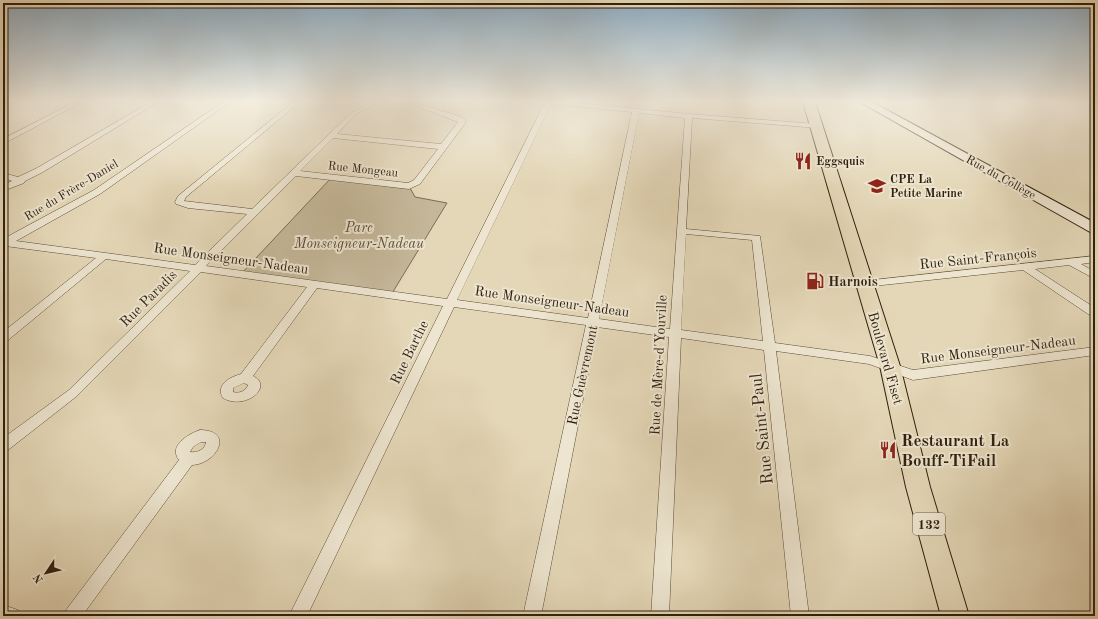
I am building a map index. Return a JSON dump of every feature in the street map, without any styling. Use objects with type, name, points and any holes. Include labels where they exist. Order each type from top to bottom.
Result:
[{"type":"main road","name":"Boulevard Fiset","points":[[817,131],[890,366],[918,487],[955,616]]},
{"type":"street","points":[[3,142],[24,131]]},
{"type":"street","points":[[3,188],[21,181],[105,131]]},
{"type":"street","name":"Rue du Frère-Daniel","points":[[4,243],[97,192],[185,131]]},
{"type":"street","points":[[254,212],[188,205],[179,202],[182,196],[262,131]]},
{"type":"street","name":"Rue Paradis","points":[[3,445],[73,393],[336,131]]},
{"type":"street","name":"Rue Mongeau","points":[[293,173],[409,186],[417,182],[455,131]]},
{"type":"street","name":"Rue Barthe","points":[[298,616],[534,131]]},
{"type":"street","name":"Rue Guèvremont","points":[[532,616],[632,131]]},
{"type":"street","name":"Rue de Mère-d'Youville","points":[[660,616],[675,333],[688,131]]},
{"type":"street","name":"Rue du Collège","points":[[917,131],[1095,229]]},
{"type":"street","points":[[331,136],[443,147]]},
{"type":"street","points":[[3,175],[21,181]]},
{"type":"street","name":"Rue Saint-Paul","points":[[682,230],[757,238],[800,616]]},
{"type":"street","name":"Rue Monseigneur-Nadeau","points":[[4,243],[870,360],[912,375],[1095,351]]},
{"type":"street","points":[[3,338],[104,256]]},
{"type":"street","name":"Rue Saint-François","points":[[864,284],[1095,259]]},
{"type":"street","points":[[1072,262],[1095,276]]},
{"type":"street","points":[[1026,267],[1095,313]]},
{"type":"street","points":[[245,378],[315,284]]},
{"type":"street","points":[[72,616],[188,459]]},
{"type":"street","points":[[3,614],[12,616]]},
{"type":"green space","name":"Parc Monseigneur-Nadeau","points":[[332,177],[409,186],[415,197],[447,203],[391,295],[241,274]]},
{"type":"place","name":"Eggsquis","points":[[803,161]]},
{"type":"place","name":"CPE La Petite Marine","points":[[877,186]]},
{"type":"place","name":"Harnois","points":[[815,281]]},
{"type":"place","name":"Restaurant La Bouff-TiFail","points":[[888,450]]}]
